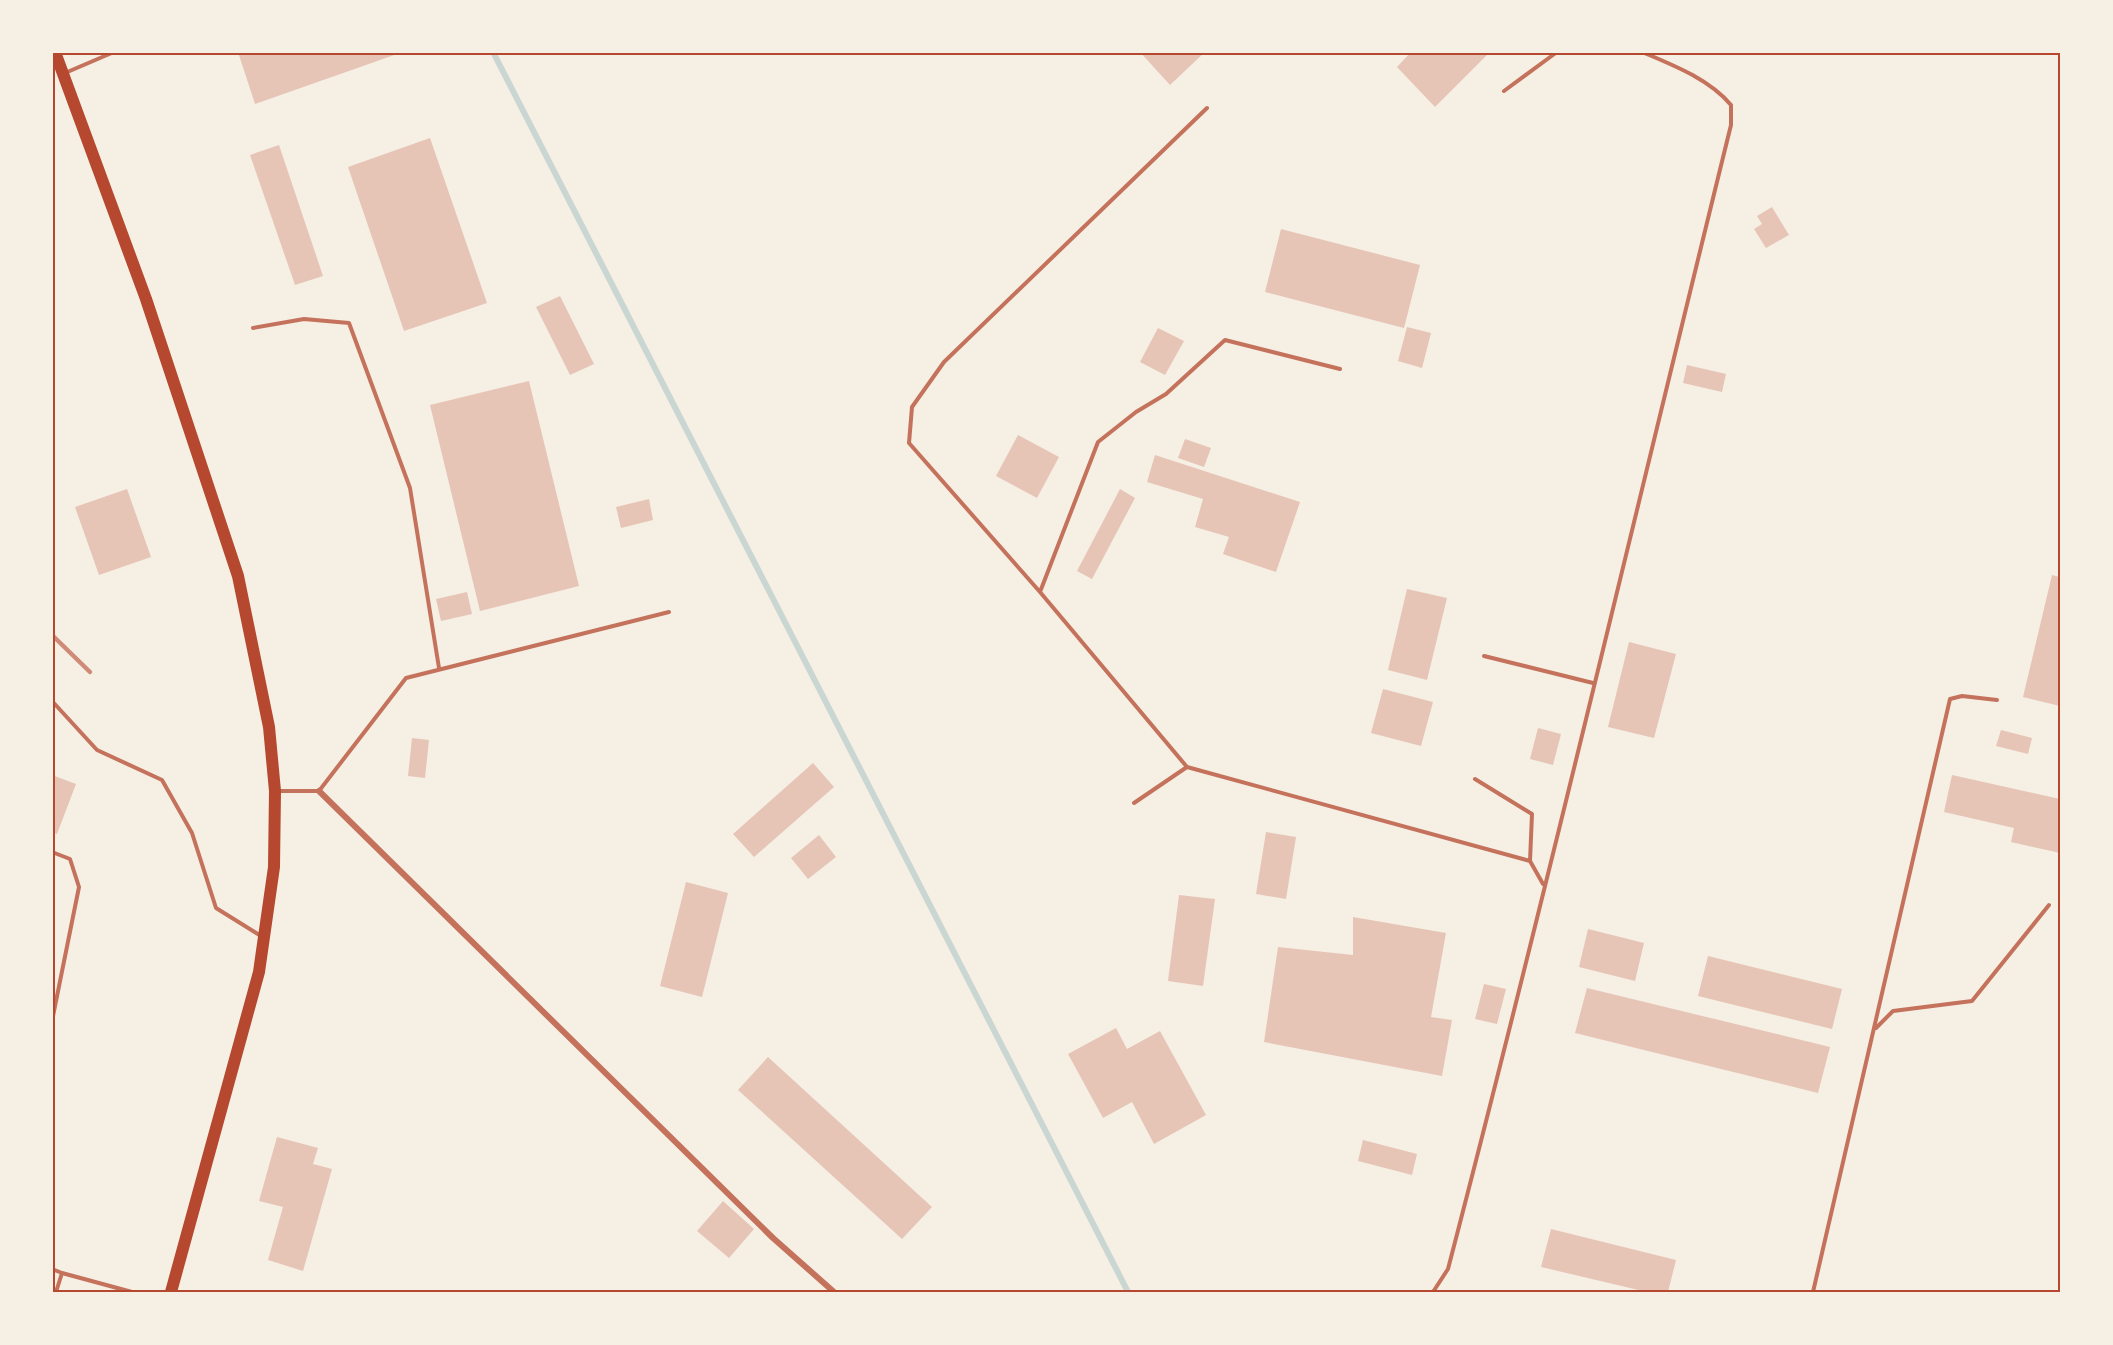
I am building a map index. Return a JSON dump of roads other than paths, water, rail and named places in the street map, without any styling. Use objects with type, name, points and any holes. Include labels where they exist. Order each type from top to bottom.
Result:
[{"type":"main road","points":[[55,52],[146,299],[238,576],[269,727],[275,791],[274,867],[259,972],[171,1293]]},
{"type":"street","points":[[319,791],[773,1238],[834,1293]]},
{"type":"lane","points":[[63,74],[114,52]]},
{"type":"lane","points":[[1504,91],[1557,52]]},
{"type":"lane","points":[[1433,1293],[1448,1269],[1510,1030],[1731,125],[1731,105],[1721,93],[1675,66],[1642,52]]},
{"type":"lane","points":[[1207,108],[944,362],[912,407],[909,443],[1041,592],[1187,767],[1530,861]]},
{"type":"lane","points":[[253,328],[304,318],[349,323],[410,488],[439,668]]},
{"type":"lane","points":[[1041,592],[1098,442],[1136,412],[1166,394],[1225,339],[1340,369]]},
{"type":"lane","points":[[275,791],[319,791],[406,678],[669,612]]},
{"type":"lane","points":[[1484,656],[1593,683]]},
{"type":"lane","points":[[1813,1293],[1876,1029],[1950,699],[1962,696],[1997,700]]},
{"type":"lane","points":[[52,701],[97,750],[162,780],[192,833],[216,908],[264,938]]},
{"type":"lane","points":[[1134,803],[1187,767]]},
{"type":"lane","points":[[1475,779],[1532,814],[1530,861],[1544,885]]},
{"type":"lane","points":[[52,852],[69,859],[79,887],[52,1021]]},
{"type":"lane","points":[[1876,1029],[1893,1011],[1972,1001],[2049,905]]},
{"type":"lane","points":[[52,1269],[132,1293]]},
{"type":"lane","points":[[56,1293],[62,1273]]},
{"type":"waterway","points":[[493,52],[1128,1292]]},
{"type":"railway","points":[[52,635],[90,672]]}]
